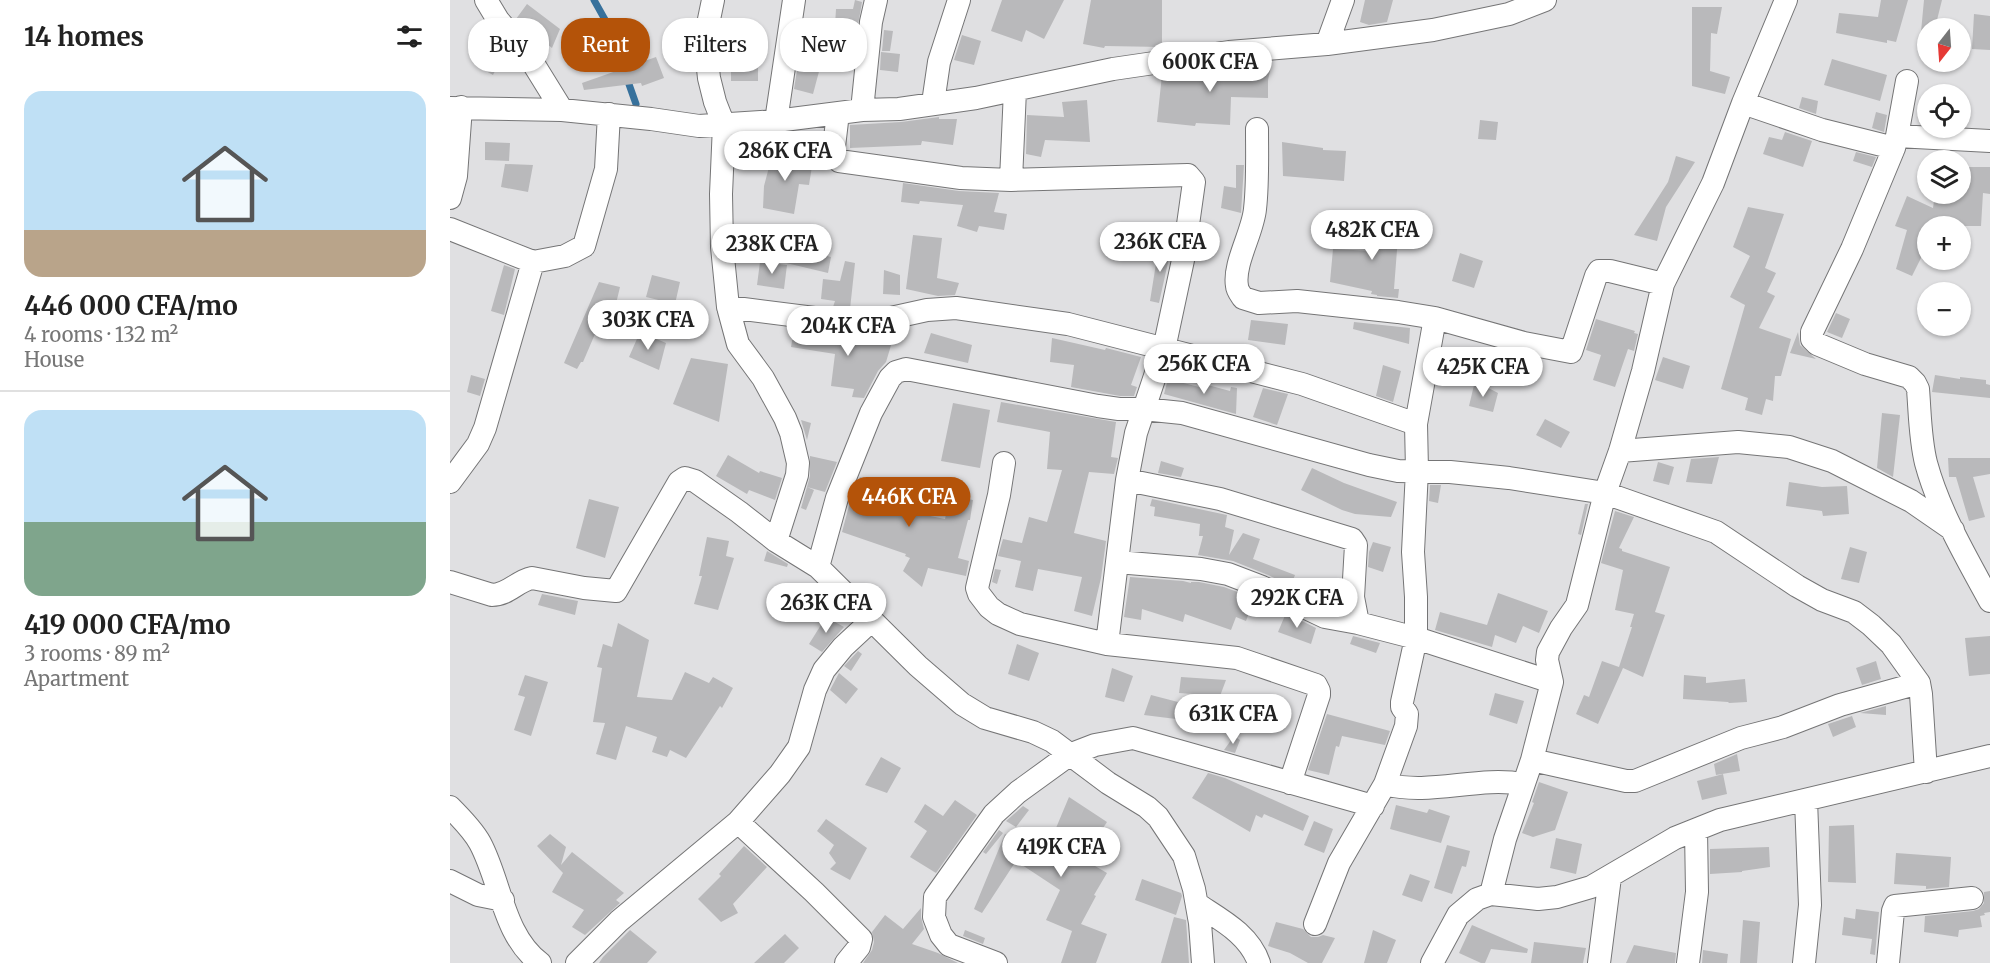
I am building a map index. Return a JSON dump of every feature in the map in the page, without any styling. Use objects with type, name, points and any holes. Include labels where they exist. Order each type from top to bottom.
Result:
[{"type":"street","points":[[486,0],[498,20],[528,55],[562,110]]},
{"type":"street","points":[[714,0],[707,29],[708,68],[715,102],[724,125],[720,194],[728,308],[738,344],[763,378],[785,418],[798,463],[797,475],[776,541]]},
{"type":"street","points":[[776,121],[794,0]]},
{"type":"street","points":[[862,110],[871,22],[876,0]]},
{"type":"street","points":[[933,103],[939,62],[959,0]]},
{"type":"street","points":[[1327,44],[1343,0]]},
{"type":"street","points":[[450,198],[456,176],[455,108],[562,110],[690,125],[776,121],[838,112],[898,109],[976,98],[1113,69],[1229,52],[1327,44],[1433,30],[1509,14],[1545,0]]},
{"type":"street","points":[[1491,894],[1505,839],[1532,760],[1552,682],[1547,660],[1548,652],[1577,605],[1605,494],[1643,371],[1663,284],[1713,183],[1786,0]]},
{"type":"street","points":[[1907,81],[1895,142],[1860,230],[1812,332],[1812,339],[1817,345],[1865,364],[1909,377],[1916,383],[1926,462],[1953,530],[1990,601]]},
{"type":"street","points":[[1011,180],[1015,90]]},
{"type":"street","points":[[1743,103],[1822,130],[1895,142],[1990,141]]},
{"type":"street","points":[[838,112],[833,155],[838,161],[961,178],[1011,180],[1188,175],[1192,178],[1194,182],[1183,260],[1164,349],[1136,433],[1127,480],[1107,644]]},
{"type":"street","points":[[450,229],[533,262],[565,256],[584,246],[606,169],[609,114]]},
{"type":"street","points":[[1257,129],[1254,217],[1237,275],[1237,286],[1243,298],[1259,303],[1297,301],[1435,318],[1524,343],[1571,352],[1599,271],[1663,284]]},
{"type":"street","points":[[450,482],[478,444],[485,428],[533,262]]},
{"type":"street","points":[[728,308],[861,323],[942,308],[956,308],[1068,324],[1302,384],[1416,424]]},
{"type":"street","points":[[1315,924],[1339,863],[1384,784],[1407,726],[1407,714],[1402,707],[1402,702],[1416,638],[1413,552],[1417,470],[1416,424],[1435,318]]},
{"type":"street","points":[[818,567],[837,498],[871,413],[890,378],[896,372],[906,369],[1119,410],[1143,409],[1182,413],[1398,471],[1417,470],[1509,478],[1605,494],[1716,532],[1797,586],[1822,600],[1854,612],[1892,644],[1918,683],[1921,694],[1926,772]]},
{"type":"street","points":[[1620,451],[1738,442],[1789,447],[1832,461],[1911,501],[1953,530]]},
{"type":"street","points":[[1004,464],[977,588],[988,608],[1020,624],[1107,644],[1237,658],[1316,685],[1319,695],[1290,783]]},
{"type":"street","points":[[450,582],[492,595],[510,590],[523,579],[532,578],[584,588],[616,591],[679,482],[685,478],[695,481],[776,541],[818,567],[918,666],[962,704],[985,718],[1033,732],[1052,741],[1158,817],[1184,856],[1197,904],[1203,963]]},
{"type":"street","points":[[1127,480],[1220,498],[1352,539],[1356,545],[1353,597],[1358,623]]},
{"type":"street","points":[[1117,562],[1201,569],[1228,574],[1262,587],[1325,617],[1416,638],[1552,682]]},
{"type":"street","points":[[577,963],[619,921],[738,822],[780,774],[799,747],[814,690],[824,670],[843,647],[871,621]]},
{"type":"street","points":[[1532,760],[1635,781],[1741,738],[1783,727],[1840,705],[1918,683]]},
{"type":"street","points":[[996,963],[949,945],[941,935],[934,918],[935,897],[994,814],[1018,792],[1069,755],[1095,745],[1133,738],[1221,761],[1373,806]]},
{"type":"street","points":[[1432,963],[1458,915],[1477,899],[1491,894],[1538,899],[1557,897],[1591,887],[1675,838],[1720,820],[1990,756]]},
{"type":"street","points":[[1384,784],[1408,789],[1430,789],[1455,784],[1505,781],[1523,784]]},
{"type":"street","points":[[1804,963],[1810,904],[1806,800]]},
{"type":"street","points":[[450,807],[479,841],[503,900],[513,932],[530,955],[540,963]]},
{"type":"street","points":[[738,822],[861,939],[859,947],[846,963]]},
{"type":"street","points":[[1688,963],[1697,892],[1696,830]]},
{"type":"street","points":[[1599,963],[1610,877]]},
{"type":"street","points":[[450,881],[478,895],[503,900]]},
{"type":"street","points":[[1888,963],[1895,906],[1972,898]]},
{"type":"street","points":[[1197,904],[1236,930],[1256,955],[1259,963]]},
{"type":"building","points":[[855,0],[862,2],[859,18],[835,18],[836,9],[853,9]]},
{"type":"building","points":[[1002,0],[1064,0],[1044,39],[1026,30],[1022,42],[991,31]]},
{"type":"building","points":[[1091,0],[1162,0],[1162,47],[1105,46],[1104,48],[1083,44]]},
{"type":"building","points":[[1365,0],[1393,0],[1387,22],[1369,25],[1360,22]]},
{"type":"building","points":[[1881,0],[1908,0],[1896,42],[1887,40],[1887,43],[1836,33],[1839,13],[1878,17]]},
{"type":"building","points":[[1924,0],[1942,0],[1938,18],[1922,18]]},
{"type":"building","points":[[527,4],[545,18],[517,18]]},
{"type":"building","points":[[1692,7],[1722,7],[1717,34],[1711,33],[1710,71],[1730,77],[1725,94],[1692,86]]},
{"type":"building","points":[[1974,14],[1990,16],[1990,50],[1972,49]]},
{"type":"building","points":[[549,21],[560,29],[552,48],[549,46]]},
{"type":"building","points":[[884,30],[893,31],[890,51],[882,51]]},
{"type":"building","points":[[962,35],[981,41],[974,65],[954,60]]},
{"type":"building","points":[[881,52],[900,54],[898,72],[880,70]]},
{"type":"building","points":[[656,57],[664,78],[642,86],[641,83],[584,90],[582,83],[613,72],[650,72],[650,59]]},
{"type":"building","points":[[1832,59],[1887,75],[1880,101],[1824,85]]},
{"type":"building","points":[[1272,62],[1268,80],[1268,98],[1231,97],[1230,125],[1196,123],[1195,126],[1157,122],[1162,75],[1231,65],[1252,67],[1252,64]]},
{"type":"building","points":[[731,72],[758,72],[758,81],[731,81]]},
{"type":"building","points":[[797,72],[819,72],[813,94],[794,89]]},
{"type":"building","points":[[1802,97],[1818,101],[1816,114],[1799,108]]},
{"type":"building","points":[[1087,100],[1090,142],[1045,140],[1041,157],[1026,154],[1027,115],[1064,117],[1062,102]]},
{"type":"building","points":[[1876,112],[1887,115],[1884,132],[1872,128]]},
{"type":"building","points":[[939,117],[939,119],[957,119],[953,145],[922,141],[921,145],[850,148],[850,125]]},
{"type":"building","points":[[1480,120],[1498,122],[1496,140],[1478,139]]},
{"type":"building","points":[[1785,132],[1812,141],[1803,167],[1763,154],[1769,137],[1782,140]]},
{"type":"building","points":[[485,142],[510,143],[509,161],[485,160]]},
{"type":"building","points":[[1282,142],[1323,148],[1323,150],[1346,151],[1344,181],[1283,176]]},
{"type":"building","points":[[773,152],[813,160],[809,185],[799,184],[794,214],[763,208],[764,186]]},
{"type":"building","points":[[1856,152],[1876,157],[1872,167],[1853,161]]},
{"type":"building","points":[[1676,156],[1695,162],[1666,207],[1657,241],[1634,235],[1668,182]]},
{"type":"building","points":[[505,164],[533,165],[528,192],[501,187]]},
{"type":"building","points":[[1236,165],[1244,165],[1241,213],[1221,208],[1224,186],[1236,188]]},
{"type":"building","points":[[1971,167],[1990,167],[1990,194],[1983,193],[1981,226],[1971,226],[1971,216],[1917,216],[1917,266],[1912,276],[1896,269],[1907,230],[1895,226],[1907,196],[1917,201],[1917,204],[1933,208],[1934,204],[1971,204]]},
{"type":"building","points":[[903,183],[959,191],[999,193],[994,212],[1007,214],[1004,230],[979,226],[977,232],[957,226],[963,205],[920,201],[919,204],[901,202]]},
{"type":"building","points":[[1748,207],[1784,214],[1765,268],[1776,273],[1767,292],[1775,296],[1759,328],[1791,339],[1781,376],[1775,376],[1773,401],[1766,399],[1762,415],[1745,410],[1748,398],[1721,389],[1745,305],[1730,297],[1750,256],[1733,247]]},
{"type":"building","points":[[1378,213],[1403,214],[1402,237],[1398,237],[1394,289],[1399,289],[1398,298],[1377,296],[1371,294],[1372,291],[1330,282],[1333,249],[1373,251],[1374,243],[1377,243]]},
{"type":"building","points":[[913,235],[942,238],[937,278],[959,283],[955,295],[938,296],[906,289]]},
{"type":"building","points":[[1159,245],[1171,249],[1159,303],[1150,301]]},
{"type":"building","points":[[783,246],[811,249],[811,252],[831,257],[828,273],[782,262]]},
{"type":"building","points":[[1460,253],[1483,261],[1474,288],[1452,281]]},
{"type":"building","points":[[845,261],[855,263],[850,309],[833,307],[835,301],[821,299],[823,279],[840,281]]},
{"type":"building","points":[[760,262],[787,265],[784,289],[757,285]]},
{"type":"building","points":[[504,265],[515,269],[504,315],[491,311]]},
{"type":"building","points":[[884,270],[900,275],[900,295],[883,294]]},
{"type":"building","points":[[652,275],[680,282],[675,304],[646,297]]},
{"type":"building","points":[[599,282],[620,287],[615,308],[607,306],[583,362],[577,369],[564,363]]},
{"type":"building","points":[[1836,313],[1850,319],[1842,338],[1827,332]]},
{"type":"building","points":[[1596,319],[1635,331],[1634,333],[1638,334],[1634,351],[1628,349],[1615,387],[1593,380],[1601,355],[1586,350]]},
{"type":"building","points":[[1251,320],[1288,324],[1285,345],[1248,340]]},
{"type":"building","points":[[1354,322],[1410,328],[1409,344],[1353,329]]},
{"type":"building","points":[[794,329],[826,335],[826,333],[871,336],[892,342],[886,362],[878,371],[864,398],[852,397],[854,389],[831,386],[835,354],[791,347]]},
{"type":"building","points":[[640,332],[666,343],[659,370],[629,357]]},
{"type":"building","points":[[1798,332],[1800,345],[1816,359],[1790,353]]},
{"type":"building","points":[[931,333],[972,345],[968,363],[924,353]]},
{"type":"building","points":[[1052,338],[1141,357],[1131,385],[1137,387],[1134,396],[1120,396],[1071,387],[1074,365],[1050,362]]},
{"type":"building","points":[[1663,357],[1690,366],[1683,389],[1655,380]]},
{"type":"building","points":[[691,358],[728,364],[719,422],[673,404]]},
{"type":"building","points":[[1383,365],[1401,371],[1393,402],[1376,396]]},
{"type":"building","points":[[471,375],[485,379],[480,396],[467,392]]},
{"type":"building","points":[[1935,375],[1986,380],[1986,384],[1990,385],[1990,398],[1932,392]]},
{"type":"building","points":[[1168,379],[1203,388],[1204,384],[1230,391],[1231,387],[1237,388],[1236,414],[1164,394]]},
{"type":"building","points":[[1475,381],[1498,393],[1493,412],[1469,406]]},
{"type":"building","points":[[1263,388],[1288,394],[1277,425],[1253,417]]},
{"type":"building","points":[[1001,402],[1116,422],[1111,457],[1118,458],[1114,474],[1089,472],[1074,533],[1106,541],[1101,578],[1092,616],[1074,611],[1082,577],[1038,569],[1033,591],[1015,587],[1021,561],[998,556],[1003,539],[1022,543],[1029,517],[1047,522],[1062,470],[1047,469],[1050,432],[997,422]]},
{"type":"building","points":[[953,403],[990,410],[980,468],[941,461]]},
{"type":"building","points":[[1882,413],[1900,415],[1893,477],[1877,468]]},
{"type":"building","points":[[1545,419],[1570,432],[1561,448],[1536,435]]},
{"type":"building","points":[[801,420],[811,423],[807,440]]},
{"type":"building","points":[[728,455],[759,473],[760,471],[782,478],[775,500],[749,490],[747,494],[716,476]]},
{"type":"building","points":[[810,456],[837,462],[825,492],[807,487],[810,476]]},
{"type":"building","points":[[1719,457],[1712,484],[1686,482],[1691,459]]},
{"type":"building","points":[[1948,458],[1990,458],[1990,474],[1973,477],[1985,517],[1969,521],[1956,477],[1949,477]]},
{"type":"building","points":[[1161,461],[1184,468],[1181,477],[1158,473]]},
{"type":"building","points":[[1658,462],[1674,467],[1669,485],[1653,481]]},
{"type":"building","points":[[1312,468],[1344,483],[1397,502],[1391,517],[1355,514],[1301,490]]},
{"type":"building","points":[[860,477],[888,487],[891,478],[914,486],[905,511],[945,519],[950,496],[973,500],[970,520],[968,520],[958,558],[969,561],[966,576],[928,568],[922,587],[903,571],[910,558],[905,556],[906,554],[842,532]]},
{"type":"building","points":[[1789,482],[1822,487],[1847,486],[1849,514],[1823,516],[1822,511],[1786,506]]},
{"type":"building","points":[[1430,485],[1441,485],[1438,503],[1429,501]]},
{"type":"building","points":[[807,487],[814,490],[806,510],[801,508]]},
{"type":"building","points":[[589,499],[619,507],[605,558],[576,548]]},
{"type":"building","points":[[1152,499],[1227,515],[1225,527],[1234,530],[1229,555],[1243,533],[1260,539],[1253,559],[1295,575],[1293,580],[1330,590],[1326,602],[1233,561],[1198,555],[1203,536],[1199,536],[1200,524],[1154,516],[1155,507],[1150,506]]},
{"type":"building","points":[[1585,504],[1588,504],[1581,535],[1578,534]]},
{"type":"building","points":[[1615,511],[1634,517],[1619,548],[1670,567],[1655,612],[1665,615],[1643,677],[1623,668],[1598,724],[1576,714],[1584,695],[1589,697],[1602,661],[1619,667],[1634,614],[1615,610],[1623,570],[1601,563]]},
{"type":"building","points":[[707,537],[729,541],[726,556],[734,558],[718,610],[694,604],[702,576],[699,576]]},
{"type":"building","points":[[1373,542],[1391,547],[1383,572],[1368,567],[1369,552]]},
{"type":"building","points":[[1850,547],[1867,552],[1859,583],[1841,579]]},
{"type":"building","points":[[767,551],[788,564],[787,567],[764,561]]},
{"type":"building","points":[[995,569],[1001,570],[997,584],[992,582]]},
{"type":"building","points":[[1130,577],[1199,582],[1224,587],[1254,598],[1246,621],[1236,617],[1231,630],[1185,614],[1183,622],[1142,609],[1141,620],[1124,617]]},
{"type":"building","points":[[1498,593],[1548,611],[1539,633],[1523,626],[1516,643],[1495,635],[1492,647],[1435,630],[1440,612],[1487,625]]},
{"type":"building","points":[[542,594],[578,601],[575,615],[538,605]]},
{"type":"building","points":[[1286,613],[1316,628],[1311,644],[1278,632]]},
{"type":"building","points":[[826,617],[844,627],[822,652],[809,644]]},
{"type":"building","points":[[618,623],[649,640],[637,697],[672,700],[685,672],[709,683],[713,677],[733,688],[722,708],[720,706],[686,758],[670,750],[667,757],[652,752],[657,737],[626,726],[616,760],[596,754],[605,723],[593,722],[602,668],[597,667],[603,644],[612,647]]},
{"type":"building","points":[[1353,636],[1380,643],[1376,653],[1350,644]]},
{"type":"building","points":[[1990,636],[1990,674],[1969,676],[1965,638]]},
{"type":"building","points":[[1017,644],[1039,653],[1029,681],[1008,674]]},
{"type":"building","points":[[858,651],[862,654],[851,671],[844,666]]},
{"type":"building","points":[[1876,661],[1881,679],[1862,685],[1856,668]]},
{"type":"building","points":[[1112,668],[1133,676],[1124,702],[1105,697]]},
{"type":"building","points":[[839,673],[858,689],[846,704],[830,690]]},
{"type":"building","points":[[525,675],[548,682],[531,736],[514,730],[525,697],[518,695]]},
{"type":"building","points":[[1684,675],[1706,677],[1706,683],[1745,679],[1747,702],[1729,703],[1683,699]]},
{"type":"building","points":[[1181,677],[1226,680],[1220,696],[1179,693]]},
{"type":"building","points":[[1495,693],[1524,701],[1517,724],[1489,715]]},
{"type":"building","points":[[1151,695],[1178,702],[1176,719],[1144,715]]},
{"type":"building","points":[[1886,706],[1886,715],[1860,713]]},
{"type":"building","points":[[1327,714],[1390,731],[1385,745],[1342,736],[1339,747],[1336,746],[1329,775],[1308,770]]},
{"type":"building","points":[[1852,716],[1856,727],[1833,737],[1828,724]]},
{"type":"building","points":[[1234,736],[1240,740],[1235,753],[1224,750]]},
{"type":"building","points":[[1737,754],[1740,771],[1716,775],[1714,764]]},
{"type":"building","points":[[881,757],[901,768],[887,793],[865,785]]},
{"type":"building","points":[[1208,773],[1225,778],[1309,816],[1303,831],[1264,814],[1262,818],[1256,815],[1250,832],[1192,798]]},
{"type":"building","points":[[1723,774],[1727,794],[1702,800],[1697,781]]},
{"type":"building","points":[[1539,782],[1568,792],[1555,830],[1533,837],[1522,833],[1534,803],[1532,802]]},
{"type":"building","points":[[1069,797],[1107,822],[1083,859],[1107,873],[1081,924],[1107,934],[1096,963],[1061,963],[1072,931],[1046,920],[1060,890],[1016,861],[982,913],[974,909],[1005,834],[1043,859]]},
{"type":"building","points":[[955,800],[977,815],[936,873],[910,857],[927,831],[914,822],[925,804],[943,816]]},
{"type":"building","points":[[1396,805],[1427,813],[1429,809],[1450,816],[1441,843],[1390,829]]},
{"type":"building","points":[[1023,806],[1029,810],[1016,827],[1006,821]]},
{"type":"building","points":[[826,819],[867,848],[850,880],[830,869],[836,863],[829,853],[834,845],[817,831]]},
{"type":"building","points":[[1314,821],[1333,829],[1324,853],[1304,845]]},
{"type":"building","points":[[1854,825],[1856,883],[1828,882],[1829,826]]},
{"type":"building","points":[[999,830],[1003,833],[986,854],[983,852]]},
{"type":"building","points":[[550,834],[566,847],[561,865],[572,852],[624,893],[616,900],[620,903],[585,935],[572,927],[584,910],[552,892],[563,873],[537,846]]},
{"type":"building","points":[[1556,838],[1582,844],[1576,874],[1550,868]]},
{"type":"building","points":[[1447,845],[1470,851],[1466,867],[1462,866],[1452,894],[1434,888]]},
{"type":"building","points":[[744,846],[767,867],[733,904],[738,913],[721,922],[698,899],[721,876],[719,874]]},
{"type":"building","points":[[1769,847],[1770,867],[1710,874],[1710,849]]},
{"type":"building","points":[[1896,853],[1951,857],[1949,887],[1926,889],[1926,886],[1894,884]]},
{"type":"building","points":[[1410,874],[1430,881],[1422,902],[1402,895]]},
{"type":"building","points":[[1142,879],[1181,893],[1176,915],[1135,900]]},
{"type":"building","points":[[1990,891],[1990,912],[1980,916],[1982,927],[1959,930],[1958,937],[1924,932],[1925,916],[1979,909],[1984,903],[1984,892]]},
{"type":"building","points":[[921,908],[924,929],[912,944],[958,963],[863,963],[872,950],[874,942],[872,932],[885,915],[903,929]]},
{"type":"building","points":[[1856,909],[1879,912],[1875,955],[1870,954],[1872,939],[1842,935],[1844,917],[1855,919]]},
{"type":"building","points":[[1174,917],[1186,920],[1189,963],[1161,963]]},
{"type":"building","points":[[1743,920],[1760,922],[1757,963],[1740,963]]},
{"type":"building","points":[[1276,922],[1303,929],[1311,937],[1323,935],[1335,938],[1322,963],[1308,963],[1290,953],[1268,946]]},
{"type":"building","points":[[1472,925],[1528,949],[1527,953],[1491,949],[1485,963],[1481,963],[1459,953]]},
{"type":"building","points":[[630,930],[657,952],[647,963],[599,963],[603,957]]},
{"type":"building","points":[[965,930],[985,938],[983,944],[963,936]]},
{"type":"building","points":[[1373,930],[1396,940],[1387,963],[1364,963]]},
{"type":"building","points":[[785,934],[799,948],[784,963],[754,963]]},
{"type":"building","points":[[1534,942],[1586,948],[1583,963],[1531,963]]},
{"type":"building","points":[[1634,945],[1676,953],[1675,963],[1626,963]]},
{"type":"building","points":[[1703,950],[1728,954],[1727,963],[1702,963]]},
{"type":"waterway","points":[[594,0],[608,25],[636,104]]}]
